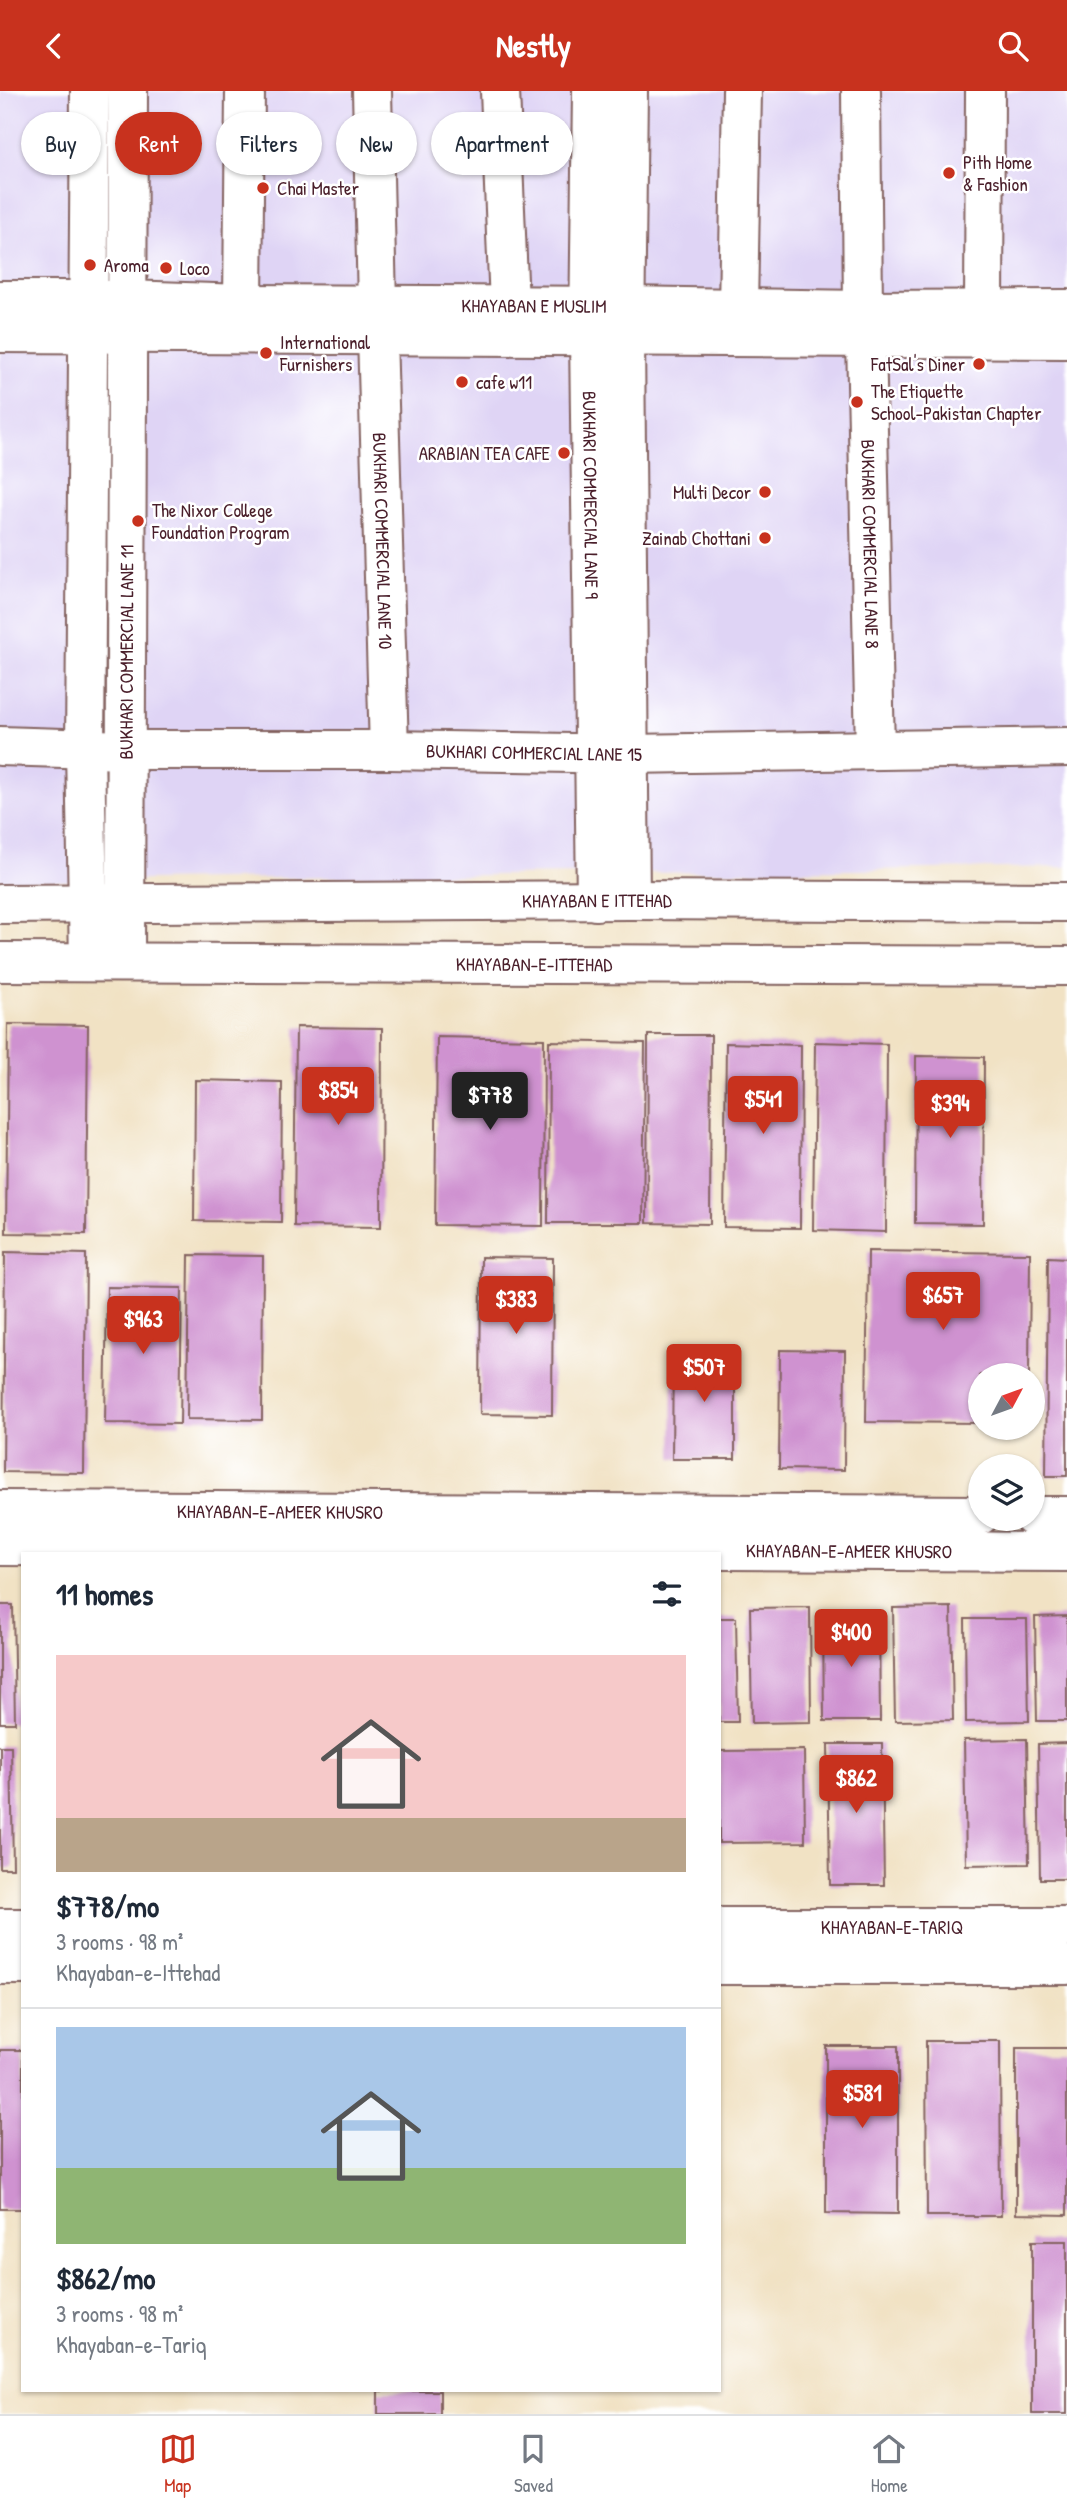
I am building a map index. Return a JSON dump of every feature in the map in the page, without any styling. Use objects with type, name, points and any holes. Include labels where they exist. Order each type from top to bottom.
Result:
[{"type":"street","name":"BUKHARI COMMERCIAL LANE 11","points":[[90,91],[85,749],[88,904],[107,962]]},
{"type":"street","name":"BUKHARI COMMERCIAL LANE 11","points":[[107,962],[125,904],[128,91]]},
{"type":"street","points":[[243,304],[244,91]]},
{"type":"street","name":"BUKHARI COMMERCIAL LANE 10","points":[[372,91],[389,750]]},
{"type":"street","points":[[500,91],[509,305]]},
{"type":"street","name":"BUKHARI COMMERCIAL LANE 9","points":[[592,91],[607,321],[613,901]]},
{"type":"street","name":"BUKHARI COMMERCIAL LANE 9","points":[[607,321],[628,91]]},
{"type":"street","points":[[738,308],[742,91]]},
{"type":"street","name":"BUKHARI COMMERCIAL LANE 8","points":[[861,91],[875,750]]},
{"type":"street","points":[[984,310],[985,91]]},
{"type":"street","name":"KHAYABAN E MUSLIM","points":[[0,300],[88,316],[865,325],[1067,339]]},
{"type":"street","name":"KHAYABAN E MUSLIM","points":[[127,316],[243,304],[377,319],[509,305],[607,321],[738,308],[865,325],[984,310],[1067,309]]},
{"type":"street","name":"KHAYABAN E MUSLIM","points":[[0,333],[88,316]]},
{"type":"street","name":"BUKHARI COMMERCIAL LANE 15","points":[[0,747],[611,754],[1067,747]]},
{"type":"street","name":"KHAYABAN E ITTEHAD","points":[[125,904],[1067,902]]},
{"type":"street","points":[[0,904],[125,904]]},
{"type":"street","name":"KHAYABAN-E-ITTEHAD","points":[[0,962],[1067,966]]},
{"type":"street","name":"KHAYABAN-E-AMEER KHUSRO","points":[[0,1510],[968,1515]]},
{"type":"street","points":[[1045,1516],[1067,1516]]},
{"type":"street","name":"KHAYABAN-E-AMEER KHUSRO","points":[[0,1546],[1067,1552]]},
{"type":"street","name":"KHAYABAN-E-TARIQ","points":[[721,1927],[1067,1927]]},
{"type":"street","points":[[869,1927],[882,1929],[887,1933],[892,1945],[889,1957],[878,1965]]},
{"type":"street","points":[[984,1927],[973,1933],[968,1949],[974,1960],[984,1965]]},
{"type":"street","points":[[0,1928],[21,1928]]},
{"type":"street","points":[[0,1965],[21,1965]]},
{"type":"street","name":"KHAYABAN-E-TARIQ","points":[[721,1965],[1067,1965]]},
{"type":"shaded area","points":[[0,91],[1067,91],[1067,867],[0,882]]},
{"type":"building","points":[[8,1024],[88,1025],[86,1234],[6,1233]]},
{"type":"building","points":[[296,1027],[382,1028],[381,1227],[294,1226]]},
{"type":"building","points":[[648,1035],[711,1035],[710,1224],[647,1223]]},
{"type":"building","points":[[437,1037],[544,1039],[543,1226],[435,1225]]},
{"type":"building","points":[[549,1041],[645,1043],[643,1223],[548,1223]]},
{"type":"building","points":[[815,1042],[887,1044],[886,1232],[813,1230]]},
{"type":"building","points":[[726,1043],[801,1045],[800,1228],[724,1227]]},
{"type":"building","points":[[916,1056],[984,1057],[983,1224],[915,1223]]},
{"type":"building","points":[[195,1080],[282,1082],[281,1222],[194,1221]]},
{"type":"building","points":[[868,1251],[1030,1253],[1029,1363],[968,1363],[968,1423],[866,1422]]},
{"type":"building","points":[[5,1252],[86,1254],[84,1473],[3,1472]]},
{"type":"building","points":[[189,1255],[263,1256],[262,1420],[187,1419]]},
{"type":"building","points":[[481,1257],[553,1258],[552,1415],[480,1414]]},
{"type":"building","points":[[1048,1257],[1067,1258],[1067,1476],[1046,1476]]},
{"type":"building","points":[[107,1287],[182,1288],[180,1424],[105,1423]]},
{"type":"building","points":[[673,1348],[735,1349],[735,1459],[672,1459]]},
{"type":"building","points":[[780,1350],[845,1351],[844,1470],[779,1469]]},
{"type":"building","points":[[0,1605],[13,1605],[15,1723],[0,1723]]},
{"type":"building","points":[[810,1607],[811,1722],[752,1723],[750,1608]]},
{"type":"building","points":[[951,1607],[953,1720],[895,1721],[893,1608]]},
{"type":"building","points":[[1067,1616],[1067,1721],[1037,1721],[1035,1617]]},
{"type":"building","points":[[721,1618],[736,1618],[738,1722],[721,1722]]},
{"type":"building","points":[[823,1618],[879,1618],[880,1721],[824,1721]]},
{"type":"building","points":[[965,1619],[1027,1619],[1029,1721],[966,1722]]},
{"type":"building","points":[[1027,1739],[1029,1864],[966,1865],[964,1740]]},
{"type":"building","points":[[1067,1743],[1067,1879],[1040,1879],[1038,1744]]},
{"type":"building","points":[[828,1744],[882,1744],[884,1885],[830,1885]]},
{"type":"building","points":[[0,1746],[11,1746],[13,1868],[0,1868]]},
{"type":"building","points":[[804,1750],[805,1842],[721,1843],[721,1751]]},
{"type":"building","points":[[926,2041],[1000,2041],[1001,2216],[927,2216]]},
{"type":"building","points":[[826,2046],[898,2046],[898,2214],[826,2213]]},
{"type":"building","points":[[1016,2048],[1067,2048],[1067,2215],[1016,2214]]},
{"type":"building","points":[[0,2050],[21,2050],[21,2209],[0,2209]]},
{"type":"building","points":[[1032,2241],[1067,2241],[1067,2414],[1032,2414]]},
{"type":"building","points":[[378,2392],[440,2392],[440,2414],[378,2414]]},
{"type":"place","name":"Pith Home & Fashion","points":[[949,173]]},
{"type":"place","name":"Chai Master","points":[[263,188]]},
{"type":"place","name":"Aroma","points":[[90,265]]},
{"type":"place","name":"Loco","points":[[166,268]]},
{"type":"place","name":"International Furnishers","points":[[266,353]]},
{"type":"place","name":"FatSal's Diner","points":[[979,364]]},
{"type":"place","name":"cafe w11","points":[[462,382]]},
{"type":"place","name":"The Etiquette School-Pakistan Chapter","points":[[857,402]]},
{"type":"place","name":"ARABIAN TEA CAFE","points":[[564,453]]},
{"type":"place","name":"Multi Decor","points":[[765,492]]},
{"type":"place","name":"The Nixor College Foundation Program","points":[[138,521]]},
{"type":"place","name":"Zainab Chottani","points":[[765,538]]}]
